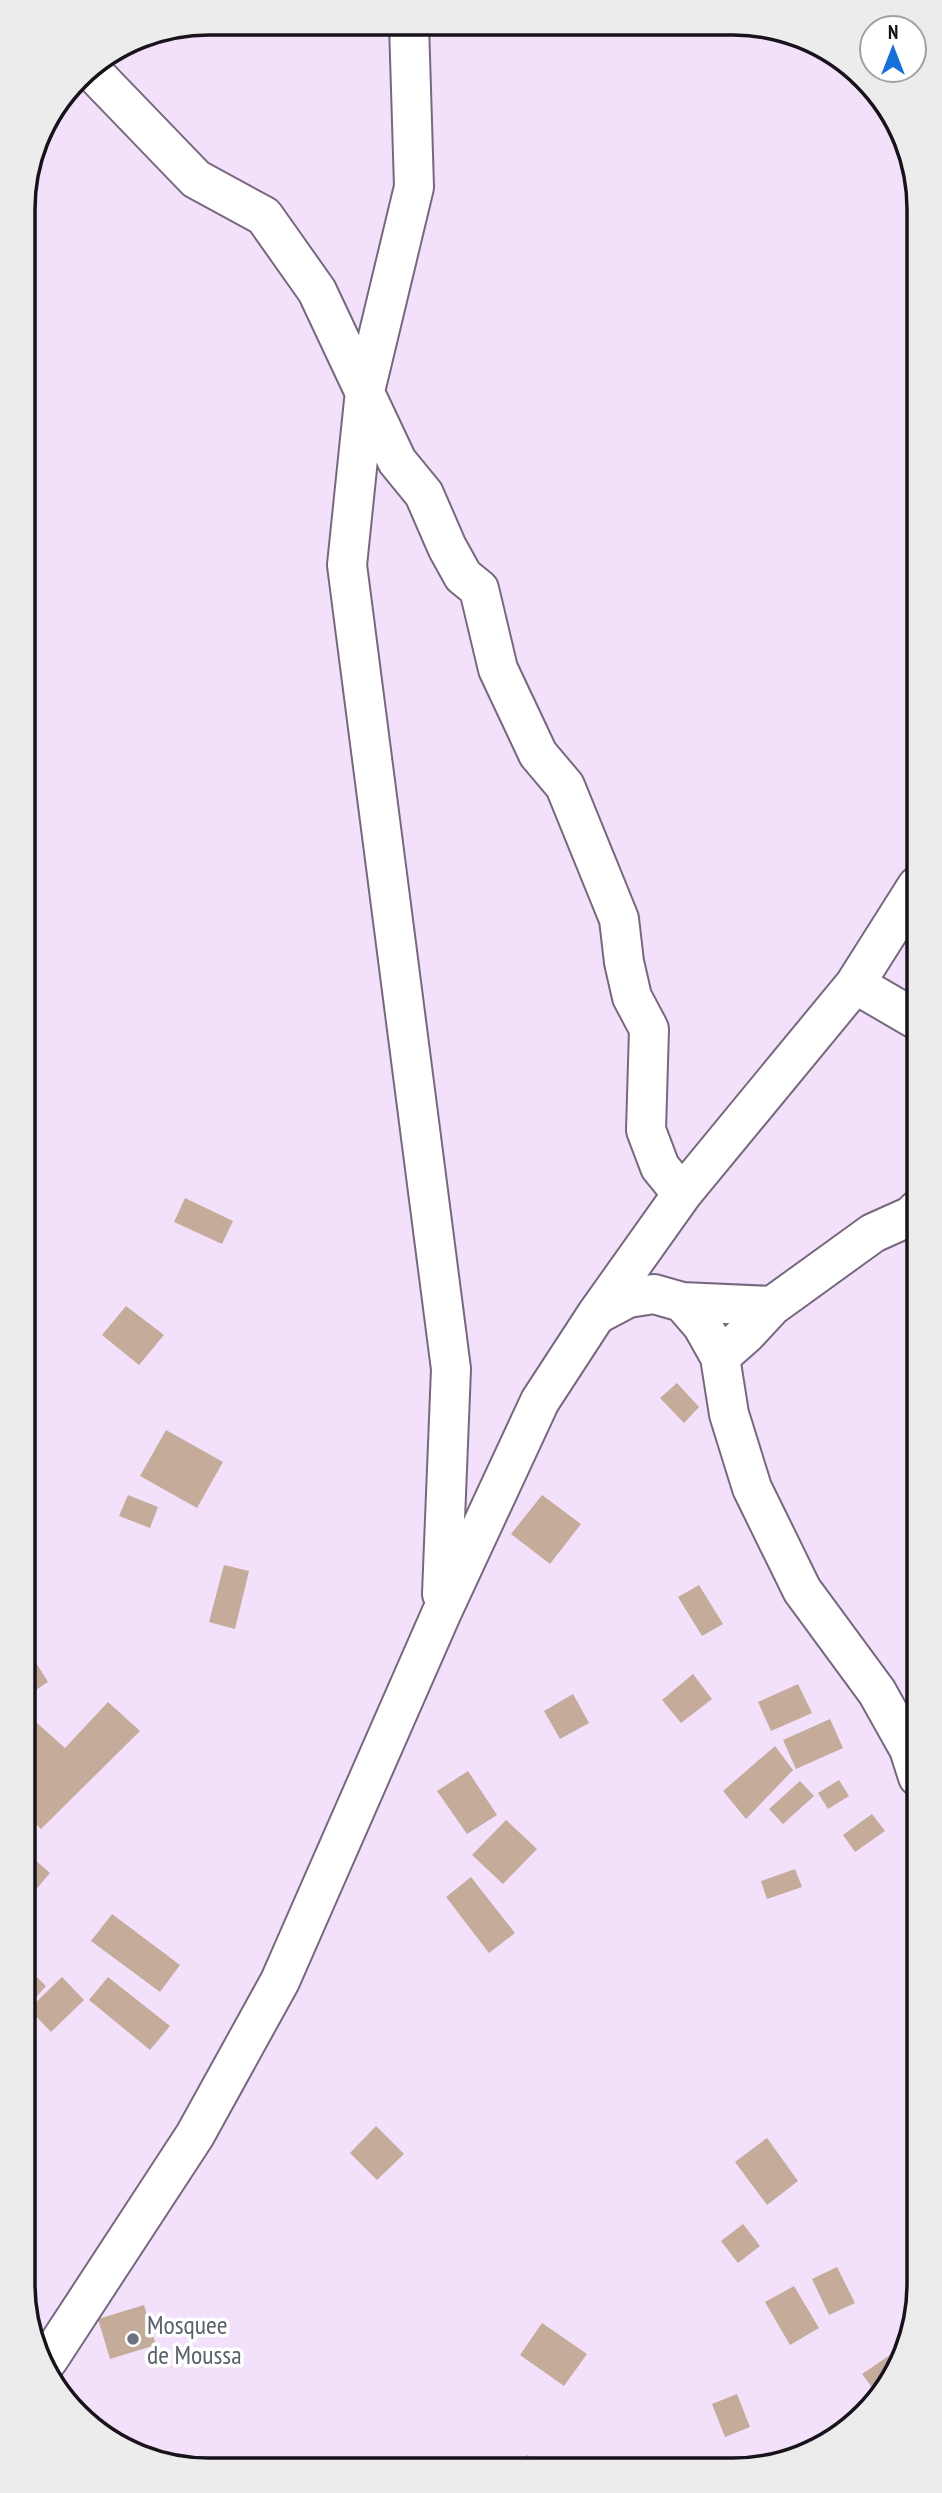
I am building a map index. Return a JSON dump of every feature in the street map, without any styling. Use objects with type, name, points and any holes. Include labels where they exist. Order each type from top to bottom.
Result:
[{"type":"street","points":[[410,35],[414,187],[365,391],[347,565],[451,1369],[441,1614]]},
{"type":"street","points":[[97,76],[196,179],[264,216],[317,292],[397,461],[424,494],[463,576],[479,589],[498,669],[538,754],[565,786],[619,919],[632,998],[649,1029],[646,1130],[660,1167],[682,1195]]},
{"type":"street","points":[[51,2356],[195,2135],[280,1981],[441,1614],[540,1401],[596,1315],[682,1195],[855,984],[907,902]]},
{"type":"street","points":[[855,984],[907,1014]]},
{"type":"street","points":[[720,1357],[772,1306],[873,1234],[907,1218]]},
{"type":"street","points":[[596,1315],[628,1298],[654,1294],[682,1302],[772,1306]]},
{"type":"street","points":[[682,1302],[702,1325],[720,1357],[729,1414],[752,1488],[802,1590],[877,1692],[907,1745]]},
{"type":"building","points":[[185,1198],[233,1221],[222,1244],[174,1222]]},
{"type":"building","points":[[126,1306],[164,1335],[139,1365],[102,1335]]},
{"type":"building","points":[[677,1383],[699,1407],[684,1423],[660,1398]]},
{"type":"building","points":[[166,1430],[223,1462],[197,1508],[140,1476]]},
{"type":"building","points":[[128,1495],[158,1507],[150,1528],[119,1516]]},
{"type":"building","points":[[542,1495],[581,1524],[550,1564],[511,1534]]},
{"type":"building","points":[[224,1565],[249,1571],[235,1629],[209,1622]]},
{"type":"building","points":[[699,1585],[723,1624],[702,1636],[678,1597]]},
{"type":"building","points":[[35,1661],[48,1682],[35,1690]]},
{"type":"building","points":[[693,1674],[712,1699],[681,1723],[662,1700]]},
{"type":"building","points":[[798,1684],[812,1713],[771,1731],[758,1702]]},
{"type":"building","points":[[573,1694],[589,1723],[560,1739],[544,1711]]},
{"type":"building","points":[[108,1702],[140,1731],[41,1829],[35,1823],[35,1725],[37,1723],[65,1748]]},
{"type":"building","points":[[830,1719],[843,1748],[796,1769],[783,1740]]},
{"type":"building","points":[[775,1746],[793,1770],[746,1819],[723,1791]]},
{"type":"building","points":[[468,1771],[497,1815],[467,1834],[437,1791]]},
{"type":"building","points":[[839,1780],[849,1796],[828,1809],[818,1793]]},
{"type":"building","points":[[800,1781],[814,1796],[783,1824],[769,1809]]},
{"type":"building","points":[[872,1814],[885,1831],[855,1852],[843,1835]]},
{"type":"building","points":[[506,1820],[537,1849],[503,1884],[472,1855]]},
{"type":"building","points":[[35,1860],[50,1873],[35,1890]]},
{"type":"building","points":[[795,1869],[802,1887],[767,1899],[761,1881]]},
{"type":"building","points":[[471,1877],[515,1933],[489,1953],[446,1897]]},
{"type":"building","points":[[112,1914],[180,1965],[160,1992],[91,1941]]},
{"type":"building","points":[[35,1976],[46,1986],[35,1998]]},
{"type":"building","points":[[62,1977],[84,2000],[51,2032],[35,2015],[35,2003]]},
{"type":"building","points":[[108,1977],[170,2026],[150,2050],[89,2000]]},
{"type":"building","points":[[376,2126],[404,2154],[377,2180],[350,2153]]},
{"type":"building","points":[[767,2138],[798,2181],[767,2205],[735,2162]]},
{"type":"building","points":[[743,2224],[760,2246],[738,2263],[721,2241]]},
{"type":"building","points":[[837,2267],[855,2303],[829,2315],[812,2279]]},
{"type":"building","points":[[794,2286],[819,2328],[790,2345],[765,2302]]},
{"type":"building","points":[[144,2305],[156,2345],[110,2359],[98,2319]]},
{"type":"building","points":[[542,2323],[587,2354],[564,2386],[520,2355]]},
{"type":"building","points":[[892,2354],[872,2388],[862,2374]]},
{"type":"building","points":[[737,2394],[750,2427],[725,2437],[712,2404]]},
{"type":"place","name":"Mosquee de Moussa","points":[[133,2339]]}]
